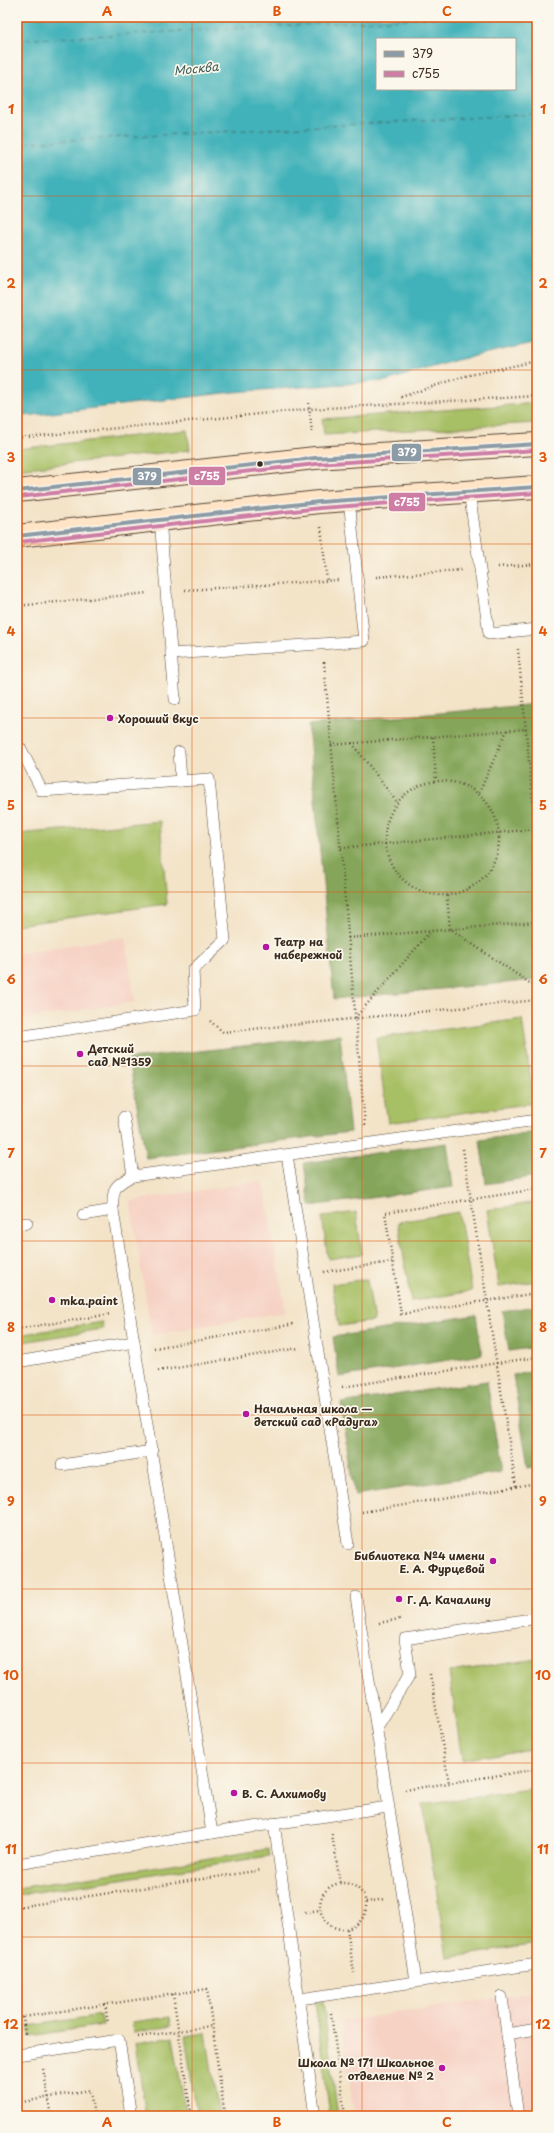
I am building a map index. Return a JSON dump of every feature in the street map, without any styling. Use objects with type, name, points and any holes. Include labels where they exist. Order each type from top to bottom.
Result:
[{"type":"main road","points":[[17,491],[315,458],[537,444]]},
{"type":"main road","points":[[17,536],[160,519],[349,500],[537,487]]},
{"type":"lane","points":[[469,491],[489,634],[537,629]]},
{"type":"lane","points":[[170,654],[364,641],[349,500]]},
{"type":"lane","points":[[160,519],[174,699]]},
{"type":"lane","points":[[17,750],[21,750],[42,791],[209,778],[225,940],[193,970],[195,1010],[17,1037]]},
{"type":"lane","points":[[179,752],[181,781]]},
{"type":"lane","points":[[124,1117],[133,1176]]},
{"type":"lane","points":[[212,1833],[113,1210],[112,1194],[120,1182],[133,1176],[537,1120]]},
{"type":"lane","points":[[287,1155],[348,1544]]},
{"type":"lane","points":[[83,1215],[113,1210]]},
{"type":"lane","points":[[17,1362],[135,1346]]},
{"type":"lane","points":[[62,1466],[152,1451]]},
{"type":"lane","points":[[356,1597],[416,1981]]},
{"type":"lane","points":[[377,1727],[410,1674],[405,1639],[537,1618]]},
{"type":"lane","points":[[17,1864],[274,1823],[388,1807]]},
{"type":"lane","points":[[274,1823],[300,1999],[315,2116]]},
{"type":"lane","points":[[300,1999],[357,1992],[416,1981],[537,1964]]},
{"type":"lane","points":[[502,1997],[518,2116]]},
{"type":"lane","points":[[507,2034],[537,2029]]},
{"type":"lane","points":[[17,2055],[119,2040],[131,2116]]},
{"type":"path","points":[[401,397],[465,376],[537,361]]},
{"type":"path","points":[[17,438],[310,409],[537,396]]},
{"type":"path","points":[[309,403],[313,436]]},
{"type":"path","points":[[321,527],[327,581]]},
{"type":"path","points":[[17,606],[166,591],[327,581],[537,564]]},
{"type":"path","points":[[516,631],[537,844]]},
{"type":"path","points":[[322,643],[367,1144]]},
{"type":"path","points":[[331,745],[526,729]]},
{"type":"path","points":[[479,793],[507,730]]},
{"type":"path","points":[[433,737],[436,780]]},
{"type":"path","points":[[352,743],[396,801]]},
{"type":"path","points":[[436,780],[458,782],[479,793],[493,811],[500,832],[497,855],[486,875],[469,890],[447,896],[424,894],[405,883],[390,865],[384,843],[386,821],[396,801],[414,786],[436,780]]},
{"type":"path","points":[[341,848],[536,829]]},
{"type":"path","points":[[447,896],[450,929]]},
{"type":"path","points":[[348,938],[537,922]]},
{"type":"path","points":[[450,929],[537,988]]},
{"type":"path","points":[[355,1018],[431,931]]},
{"type":"path","points":[[195,1010],[223,1032],[537,1000]]},
{"type":"path","points":[[460,1131],[516,1486]]},
{"type":"path","points":[[537,1190],[385,1213],[401,1314],[537,1293]]},
{"type":"path","points":[[306,1275],[392,1262]]},
{"type":"path","points":[[17,1329],[130,1311]]},
{"type":"path","points":[[135,1346],[313,1321]]},
{"type":"path","points":[[140,1374],[317,1345]]},
{"type":"path","points":[[324,1390],[537,1357]]},
{"type":"path","points":[[344,1515],[537,1482]]},
{"type":"path","points":[[430,1671],[449,1783]]},
{"type":"path","points":[[387,1794],[537,1769]]},
{"type":"path","points":[[329,1816],[340,1883]]},
{"type":"path","points":[[17,1907],[280,1867]]},
{"type":"path","points":[[340,1883],[352,1884],[361,1891],[366,1902],[365,1914],[358,1924],[347,1929],[335,1928],[325,1920],[320,1910],[321,1898],[325,1892],[328,1888],[340,1883]]},
{"type":"path","points":[[347,1929],[357,1992]]},
{"type":"path","points":[[17,2018],[207,1989],[225,2116]]},
{"type":"path","points":[[173,1994],[191,2116]]},
{"type":"path","points":[[329,1996],[345,2116]]},
{"type":"path","points":[[119,2040],[212,2026]]},
{"type":"path","points":[[40,2051],[52,2116]]},
{"type":"path","points":[[17,2103],[90,2090],[94,2116]]},
{"type":"shaded area","points":[[125,937],[135,1002],[17,1020],[17,953]]},
{"type":"shaded area","points":[[263,1181],[286,1312],[152,1335],[130,1201]]},
{"type":"shaded area","name":"Школа № 171 Школьное отделение № 2","points":[[537,1992],[537,2116],[354,2116],[341,2021]]},
{"type":"green space","points":[[537,403],[537,423],[324,435],[322,419]]},
{"type":"green space","points":[[187,430],[190,450],[17,469],[17,449]]},
{"type":"green space","points":[[537,704],[537,980],[334,999],[308,725]]},
{"type":"green space","points":[[160,821],[167,904],[17,925],[17,834]]},
{"type":"green space","points":[[522,1019],[534,1103],[388,1123],[376,1038]]},
{"type":"green space","points":[[340,1035],[350,1132],[146,1158],[129,1059]]},
{"type":"green space","points":[[537,1132],[537,1176],[486,1184],[480,1140]]},
{"type":"green space","points":[[447,1143],[453,1187],[310,1206],[304,1163]]},
{"type":"green space","points":[[537,1202],[537,1281],[499,1287],[487,1210]]},
{"type":"green space","points":[[356,1212],[362,1254],[328,1259],[322,1217]]},
{"type":"green space","points":[[459,1212],[472,1291],[411,1301],[398,1222]]},
{"type":"green space","points":[[367,1279],[374,1321],[339,1326],[332,1284]]},
{"type":"green space","points":[[537,1306],[537,1347],[509,1351],[502,1311]]},
{"type":"green space","points":[[476,1315],[482,1355],[339,1377],[333,1337]]},
{"type":"green space","points":[[102,1322],[103,1329],[17,1343],[17,1335]]},
{"type":"green space","points":[[537,1371],[537,1466],[528,1468],[513,1375]]},
{"type":"green space","points":[[487,1381],[501,1472],[355,1495],[341,1403]]},
{"type":"green space","points":[[537,1659],[537,1748],[462,1760],[449,1672]]},
{"type":"green space","points":[[537,1788],[537,1944],[447,1958],[423,1804]]},
{"type":"green space","points":[[268,1849],[269,1856],[17,1895],[17,1888]]},
{"type":"green space","points":[[323,2001],[338,2116],[330,2116],[315,2002]]},
{"type":"green space","points":[[101,2015],[103,2025],[30,2036],[28,2026]]},
{"type":"green space","points":[[170,2017],[171,2026],[133,2033],[132,2022]]},
{"type":"green space","points":[[206,2033],[219,2116],[197,2116],[185,2036]]},
{"type":"green space","points":[[173,2037],[186,2116],[146,2116],[135,2043]]},
{"type":"water","name":"Москва","points":[[17,17],[537,17],[537,342],[457,360],[386,381],[234,392],[17,417]]},
{"type":"ferry route","points":[[17,40],[449,17]]},
{"type":"ferry route","points":[[17,143],[537,114]]},
{"type":"transit line","name":"379","points":[[17,491],[315,458],[537,444]]},
{"type":"transit line","name":"с755","points":[[18,497],[316,464],[537,450]]},
{"type":"transit line","name":"379","points":[[17,536],[319,502],[537,487]]},
{"type":"transit line","name":"с755","points":[[18,542],[320,508],[537,493]]},
{"type":"place","name":"Хороший вкус","points":[[110,718]]},
{"type":"place","name":"Театр на набережной","points":[[266,947]]},
{"type":"place","name":"Детский сад №1359","points":[[80,1054]]},
{"type":"place","name":"mka.paint","points":[[52,1300]]},
{"type":"place","name":"Начальная школа — детский сад «Радуга»","points":[[246,1414]]},
{"type":"place","name":"Библиотека №4 имени Е. А. Фурцевой","points":[[493,1561]]},
{"type":"place","name":"Г. Д. Качалину","points":[[399,1599]]},
{"type":"place","name":"В. С. Алхимову","points":[[234,1793]]},
{"type":"place","name":"Школа № 171 Школьное отделение № 2","points":[[442,2068]]}]
